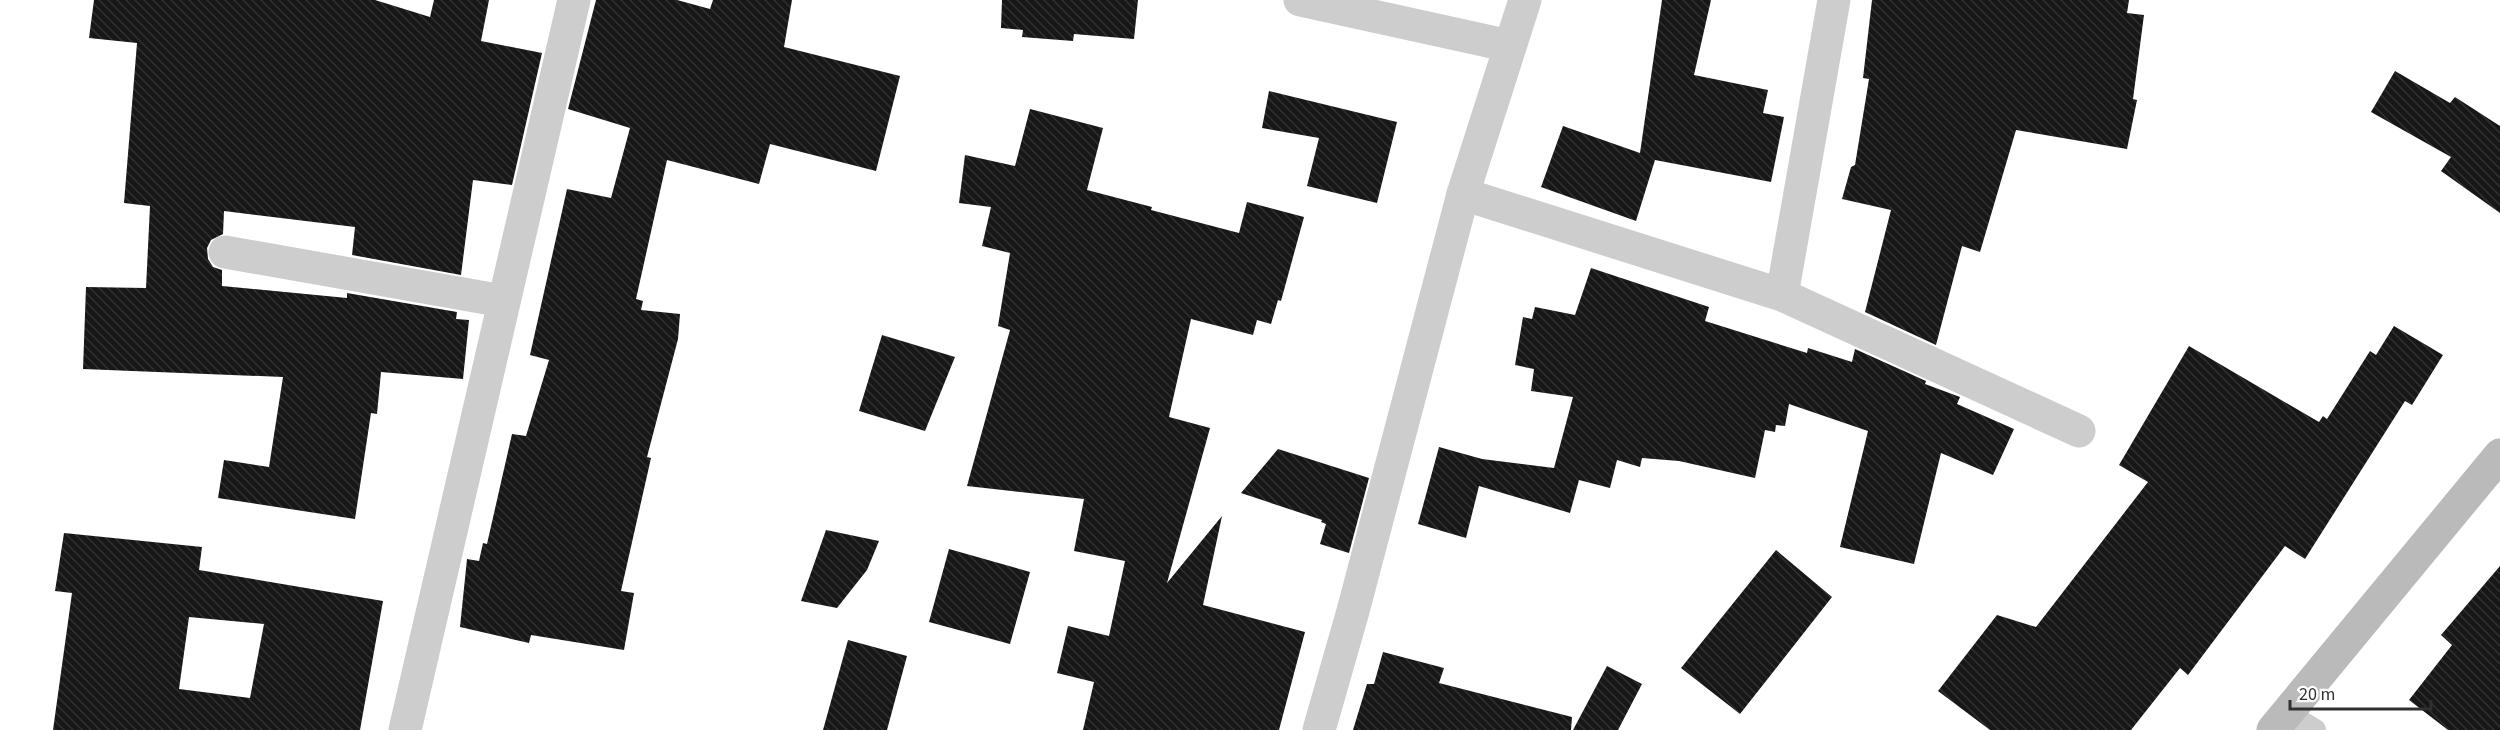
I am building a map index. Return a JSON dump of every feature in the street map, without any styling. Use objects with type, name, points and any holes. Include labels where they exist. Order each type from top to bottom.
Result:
[{"type":"main road","points":[[2280,721],[2500,455]]},
{"type":"street","points":[[1300,0],[1510,46]]},
{"type":"street","points":[[1319,730],[1353,611],[1463,194],[1525,0]]},
{"type":"street","points":[[1782,295],[1834,0]]},
{"type":"street","points":[[405,730],[503,301],[566,2]]},
{"type":"street","points":[[1463,194],[1782,295],[2079,431]]},
{"type":"street","points":[[225,252],[503,301]]},
{"type":"lane","points":[[2280,721],[2315,730]]},
{"type":"building","points":[[94,0],[375,0],[430,17],[434,0],[489,0],[481,41],[542,53],[512,185],[473,180],[461,275],[352,255],[355,227],[224,211],[223,234],[211,240],[207,248],[208,259],[213,267],[222,270],[222,286],[347,298],[347,293],[457,312],[456,319],[469,320],[463,379],[381,372],[377,414],[371,413],[355,519],[218,498],[224,460],[269,467],[283,377],[83,369],[86,287],[146,288],[150,206],[124,203],[137,43],[89,38]]},
{"type":"building","points":[[596,0],[677,0],[710,9],[713,0],[792,0],[784,47],[900,76],[876,171],[770,144],[759,184],[667,160],[636,299],[643,301],[641,310],[680,314],[678,339],[647,457],[651,458],[621,591],[634,593],[624,650],[531,635],[529,643],[460,627],[467,559],[479,561],[483,543],[487,544],[512,434],[526,436],[549,360],[530,355],[567,189],[611,198],[630,128],[568,109]]},
{"type":"building","points":[[1002,0],[1138,0],[1134,39],[1074,34],[1073,41],[1022,37],[1023,30],[1001,28]]},
{"type":"building","points":[[1662,0],[1711,0],[1694,75],[1768,90],[1763,113],[1784,117],[1771,182],[1655,160],[1636,221],[1541,187],[1563,126],[1640,153]]},
{"type":"building","points":[[1872,0],[2129,0],[2127,13],[2144,15],[2133,99],[2137,100],[2127,149],[2016,130],[1980,252],[1962,246],[1936,345],[1865,312],[1891,210],[1842,199],[1851,167],[1855,165],[1869,79],[1863,78]]},
{"type":"building","points":[[2395,71],[2450,103],[2455,97],[2500,126],[2500,213],[2441,171],[2451,157],[2371,112]]},
{"type":"building","points":[[1269,91],[1397,122],[1377,203],[1307,186],[1319,138],[1262,128]]},
{"type":"building","points":[[1030,109],[1103,128],[1087,190],[1152,207],[1151,210],[1239,233],[1247,202],[1304,217],[1281,301],[1278,300],[1271,324],[1257,320],[1253,335],[1191,319],[1169,417],[1210,428],[1167,583],[1222,516],[1203,605],[1305,632],[1279,730],[1083,730],[1094,682],[1057,673],[1068,626],[1109,636],[1125,561],[1074,551],[1084,499],[967,486],[1010,330],[998,326],[1010,253],[982,246],[991,207],[959,203],[965,155],[1015,166]]},
{"type":"building","points":[[1591,268],[1709,307],[1705,321],[1807,353],[1808,348],[1852,362],[1855,349],[1926,381],[1925,384],[1960,397],[1957,404],[2014,429],[1993,475],[1941,453],[1914,564],[1840,547],[1868,431],[1789,404],[1785,426],[1776,425],[1775,432],[1765,430],[1755,478],[1679,461],[1642,458],[1640,467],[1617,460],[1610,488],[1579,480],[1570,513],[1479,486],[1466,538],[1418,524],[1439,447],[1482,459],[1554,468],[1573,397],[1531,391],[1534,369],[1515,365],[1523,317],[1532,319],[1535,307],[1575,315]]},
{"type":"building","points":[[2394,326],[2443,355],[2412,405],[2405,401],[2305,559],[2285,546],[2188,675],[2180,668],[2131,730],[1990,730],[1938,691],[1997,615],[2036,627],[2148,482],[2119,465],[2189,346],[2319,422],[2323,416],[2327,419],[2370,351],[2376,355]]},
{"type":"building","points":[[882,335],[955,357],[925,431],[859,411]]},
{"type":"building","points":[[1278,449],[1369,478],[1349,553],[1320,544],[1326,524],[1321,522],[1322,520],[1241,493]]},
{"type":"building","points":[[826,530],[879,541],[867,570],[837,608],[801,601]]},
{"type":"building","points":[[64,533],[202,547],[199,570],[383,601],[360,730],[53,730],[72,593],[55,591]],"holes":[[[189,617],[264,624],[250,698],[179,689]]]},
{"type":"building","points":[[949,549],[1030,572],[1010,644],[929,622]]},
{"type":"building","points":[[1776,550],[1832,597],[1740,714],[1681,668]]},
{"type":"building","points":[[2500,566],[2500,730],[2448,730],[2409,700],[2452,645],[2441,635]]},
{"type":"building","points":[[848,640],[907,656],[887,730],[823,730]]},
{"type":"building","points":[[1383,652],[1444,668],[1439,683],[1572,717],[1571,730],[1353,730],[1367,684],[1374,684]]},
{"type":"building","points":[[1607,666],[1642,684],[1618,730],[1573,730]]}]
